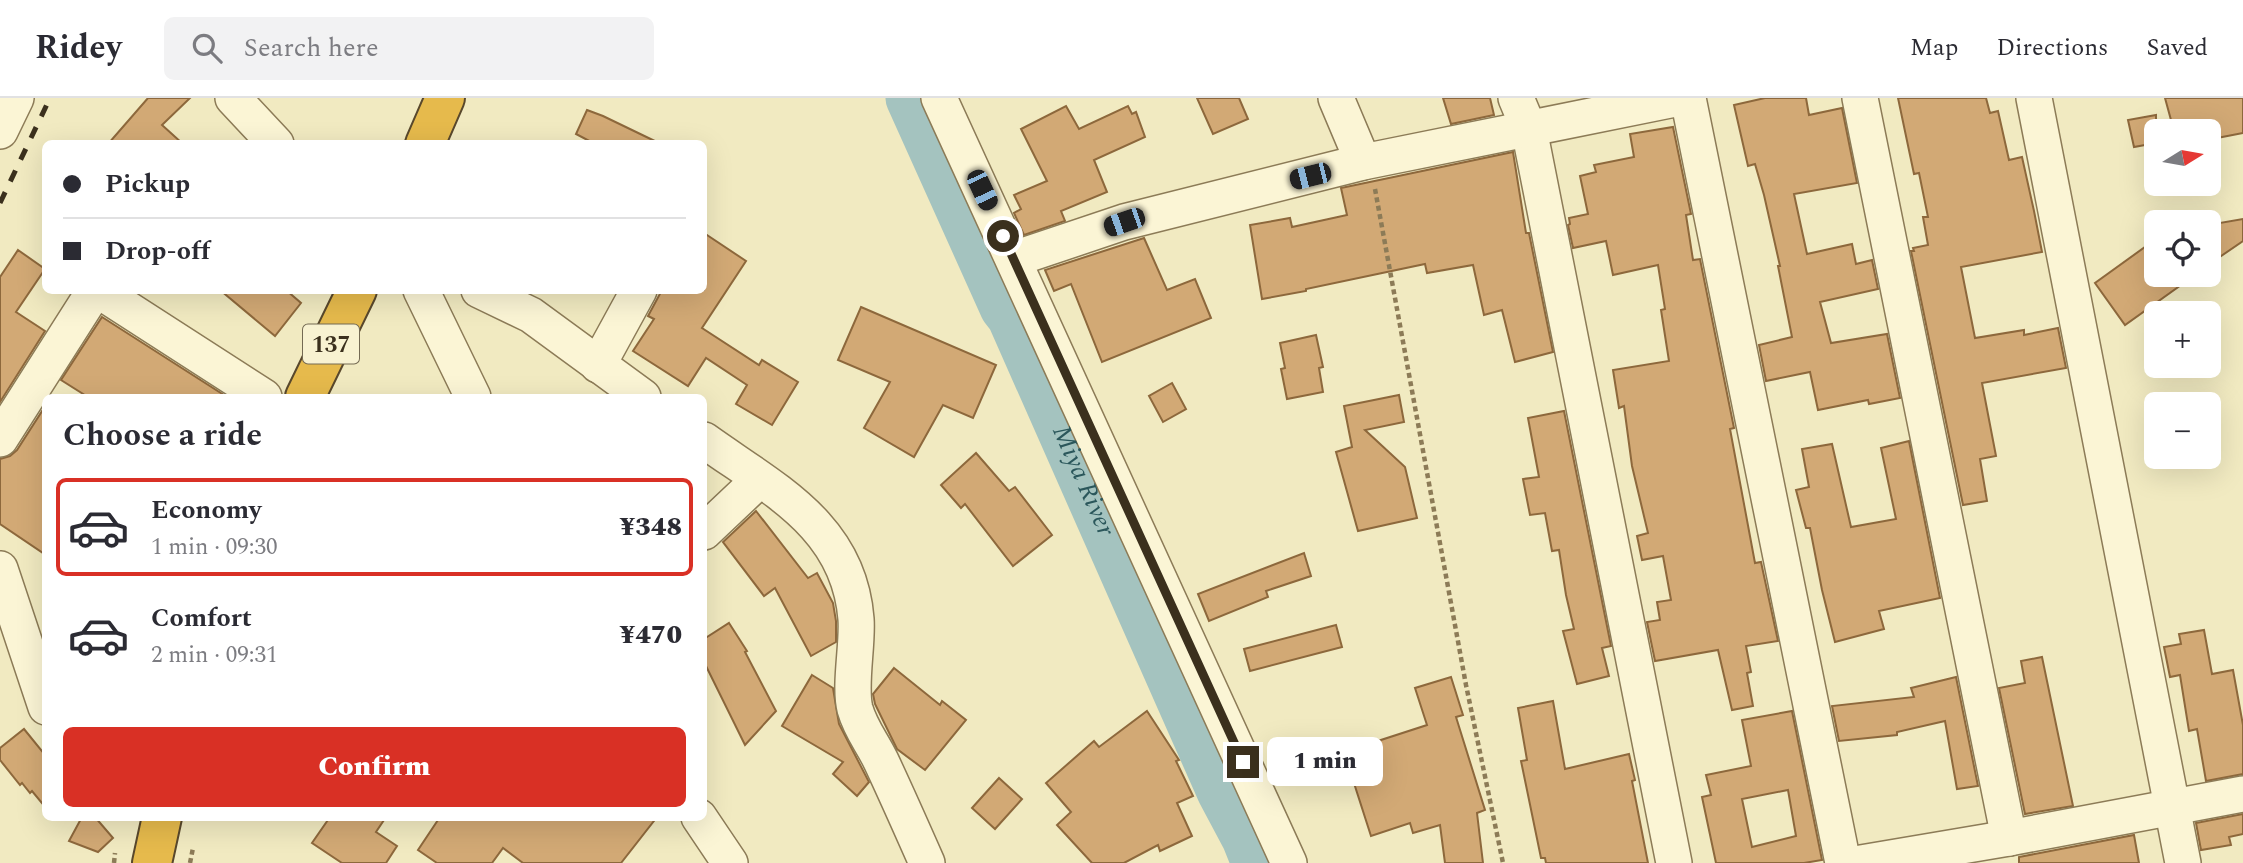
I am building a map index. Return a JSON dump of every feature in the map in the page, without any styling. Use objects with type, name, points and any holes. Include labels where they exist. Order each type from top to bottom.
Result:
[{"type":"highway","points":[[427,140],[445,98]]},
{"type":"highway","name":"137","points":[[306,394],[355,294]]},
{"type":"highway","points":[[152,863],[161,821]]},
{"type":"street","points":[[0,131],[16,98]]},
{"type":"street","points":[[233,98],[272,140]]},
{"type":"street","points":[[939,98],[1289,863]]},
{"type":"street","points":[[1336,98],[1366,162]]},
{"type":"street","points":[[1014,259],[1124,222],[1366,162],[1523,114],[1680,98]]},
{"type":"street","points":[[1688,98],[1843,863]]},
{"type":"street","points":[[1860,98],[2009,838]]},
{"type":"street","points":[[2034,98],[2183,863]]},
{"type":"street","points":[[1523,114],[1674,863]]},
{"type":"street","points":[[0,439],[93,294]]},
{"type":"street","points":[[102,294],[259,394]]},
{"type":"street","points":[[423,294],[472,394]]},
{"type":"street","points":[[487,294],[531,315],[639,394]]},
{"type":"street","points":[[598,365],[637,294]]},
{"type":"street","points":[[707,442],[814,521],[848,576],[856,621],[854,705],[862,730],[880,757],[927,863]]},
{"type":"street","points":[[707,530],[759,480]]},
{"type":"street","points":[[0,569],[42,695]]},
{"type":"street","points":[[1861,863],[2243,794]]},
{"type":"street","points":[[702,821],[730,863]]},
{"type":"path","points":[[1366,162],[1503,863]]},
{"type":"path","points":[[190,863],[193,848]]},
{"type":"path","points":[[114,863],[115,853]]},
{"type":"building","points":[[148,98],[190,98],[162,125],[179,140],[111,140]]},
{"type":"building","points":[[1197,98],[1239,98],[1248,119],[1213,134]]},
{"type":"building","points":[[1443,98],[1490,98],[1494,115],[1451,124]]},
{"type":"building","points":[[1765,98],[1806,98],[1809,115],[1842,108],[1857,183],[1794,194],[1807,254],[1852,244],[1856,264],[1872,260],[1878,289],[1820,302],[1831,343],[1887,334],[1900,398],[1869,404],[1868,400],[1818,410],[1810,372],[1766,381],[1759,345],[1792,337],[1764,195],[1755,164],[1748,166],[1734,105]]},
{"type":"building","points":[[1898,98],[1986,98],[1990,113],[1998,111],[2009,160],[2022,157],[2034,211],[2042,252],[1961,267],[1975,338],[2024,330],[2024,335],[2058,328],[2066,368],[1982,383],[1996,456],[1980,459],[1987,501],[1963,505],[1911,251],[1914,251],[1913,248],[1928,245],[1923,217],[1928,217],[1919,173],[1914,174]]},
{"type":"building","points":[[2165,98],[2243,98],[2243,133],[2221,137],[2221,119],[2171,119]]},
{"type":"building","points":[[1066,106],[1079,129],[1128,106],[1132,114],[1136,112],[1145,137],[1094,160],[1107,192],[1061,211],[1065,221],[1024,235],[1014,213],[1021,209],[1014,195],[1047,181],[1021,129]]},
{"type":"building","points":[[587,110],[653,140],[587,140],[576,134]]},
{"type":"building","points":[[2156,115],[2156,119],[2144,119],[2144,145],[2134,147],[2128,120]]},
{"type":"building","points":[[1673,127],[1691,214],[1686,215],[1693,260],[1700,259],[1734,428],[1730,429],[1755,563],[1761,562],[1778,641],[1746,646],[1751,672],[1747,673],[1753,706],[1732,710],[1718,650],[1655,661],[1647,622],[1660,620],[1657,602],[1671,600],[1663,556],[1642,560],[1637,536],[1648,533],[1632,466],[1624,406],[1619,408],[1613,370],[1669,361],[1661,310],[1665,309],[1658,265],[1613,275],[1606,241],[1573,248],[1568,225],[1569,218],[1588,214],[1580,176],[1596,172],[1594,165],[1634,157],[1630,134]]},
{"type":"building","points":[[1513,152],[1526,233],[1529,233],[1553,352],[1515,362],[1502,310],[1484,315],[1473,265],[1427,273],[1425,264],[1262,299],[1250,225],[1290,218],[1292,227],[1347,215],[1341,188]]},
{"type":"building","points":[[2243,219],[2243,241],[2221,256],[2221,223]]},
{"type":"building","points":[[707,235],[746,261],[702,328],[759,365],[762,360],[798,382],[772,425],[736,404],[747,385],[706,358],[688,386],[633,351],[654,319],[648,316],[660,294],[707,294]]},
{"type":"building","points":[[1144,238],[1167,290],[1195,279],[1211,318],[1102,362],[1071,284],[1054,291],[1045,270]]},
{"type":"building","points":[[2144,248],[2144,287],[2178,287],[2159,301],[2144,301],[2144,311],[2125,325],[2095,283]]},
{"type":"building","points":[[18,250],[42,267],[42,273],[16,312],[45,331],[0,402],[0,277]]},
{"type":"building","points":[[225,294],[291,294],[301,303],[275,336]]},
{"type":"building","points":[[861,307],[996,365],[973,418],[943,405],[914,457],[864,428],[890,382],[838,360]]},
{"type":"building","points":[[102,317],[222,394],[83,394],[61,380]]},
{"type":"building","points":[[1316,335],[1323,367],[1319,368],[1323,392],[1287,399],[1281,369],[1285,368],[1280,343]]},
{"type":"building","points":[[1172,383],[1186,409],[1163,422],[1149,396]]},
{"type":"building","points":[[1399,395],[1404,422],[1365,430],[1405,467],[1417,518],[1358,531],[1336,452],[1352,447],[1344,406]]},
{"type":"building","points":[[42,411],[42,552],[0,524],[0,459],[17,450]]},
{"type":"building","points":[[1564,411],[1611,646],[1602,648],[1609,676],[1577,684],[1563,631],[1574,629],[1559,550],[1552,551],[1545,513],[1530,515],[1523,479],[1539,477],[1528,418]]},
{"type":"building","points":[[1909,441],[1940,598],[1879,611],[1884,629],[1835,642],[1810,528],[1806,528],[1796,490],[1809,487],[1802,449],[1832,444],[1851,527],[1896,519],[1881,448]]},
{"type":"building","points":[[976,453],[1009,491],[1015,487],[1052,535],[1013,566],[965,504],[961,508],[941,485]]},
{"type":"building","points":[[756,511],[808,578],[817,573],[833,603],[836,642],[811,656],[775,588],[764,596],[723,542]]},
{"type":"building","points":[[1304,553],[1311,576],[1266,591],[1268,597],[1209,621],[1198,594]]},
{"type":"building","points":[[729,623],[747,651],[745,652],[776,711],[745,745],[707,668],[707,637]]},
{"type":"building","points":[[1336,625],[1342,647],[1250,671],[1244,649]]},
{"type":"building","points":[[2204,630],[2212,674],[2233,670],[2243,725],[2243,774],[2206,781],[2197,729],[2189,731],[2180,675],[2170,677],[2164,647],[2181,644],[2179,634]]},
{"type":"building","points":[[2042,657],[2073,806],[2025,814],[1999,688],[2025,683],[2021,661]]},
{"type":"building","points":[[894,668],[940,705],[942,701],[966,720],[925,770],[897,749],[875,704],[873,694]]},
{"type":"building","points":[[812,675],[833,688],[839,724],[869,782],[857,796],[833,774],[843,762],[782,726]]},
{"type":"building","points":[[1451,677],[1463,715],[1456,717],[1485,810],[1477,813],[1483,863],[1445,863],[1440,825],[1413,833],[1410,823],[1371,836],[1344,752],[1427,725],[1415,688]]},
{"type":"building","points":[[1956,677],[1978,786],[1957,789],[1945,721],[1897,732],[1897,735],[1839,741],[1832,706],[1914,697],[1911,688]]},
{"type":"building","points":[[1553,701],[1565,769],[1629,754],[1648,863],[1546,863],[1545,858],[1541,858],[1521,761],[1527,760],[1518,708]]},
{"type":"building","points":[[1147,711],[1179,760],[1176,761],[1193,796],[1177,803],[1192,836],[1160,851],[1158,845],[1124,863],[1092,863],[1057,825],[1071,812],[1046,783],[1094,741],[1099,747]]},
{"type":"building","points":[[1792,711],[1822,860],[1804,863],[1716,863],[1702,797],[1711,795],[1706,775],[1751,766],[1742,720]],"holes":[[[1788,790],[1796,836],[1752,847],[1742,799]]]},
{"type":"building","points":[[24,729],[42,751],[42,803],[32,791],[30,793],[22,783],[20,785],[0,760],[0,748]]},
{"type":"building","points":[[999,778],[1022,799],[995,829],[972,808]]},
{"type":"building","points":[[2243,814],[2243,834],[2229,837],[2231,845],[2201,850],[2196,823]]},
{"type":"building","points":[[80,821],[98,821],[113,838],[98,852],[69,841]]},
{"type":"building","points":[[327,821],[383,821],[376,832],[397,846],[386,863],[342,863],[312,843]]},
{"type":"building","points":[[437,821],[654,821],[621,863],[523,863],[503,848],[492,863],[437,863],[418,850]]},
{"type":"building","points":[[2134,835],[2139,863],[2019,863],[2019,857]]},
{"type":"waterway","name":"Miya River","points":[[911,98],[1005,307],[1012,316],[1222,791],[1257,863]]},
{"type":"railway","points":[[0,203],[50,98]]},
{"type":"route","points":[[1003,236],[1243,762]]}]
